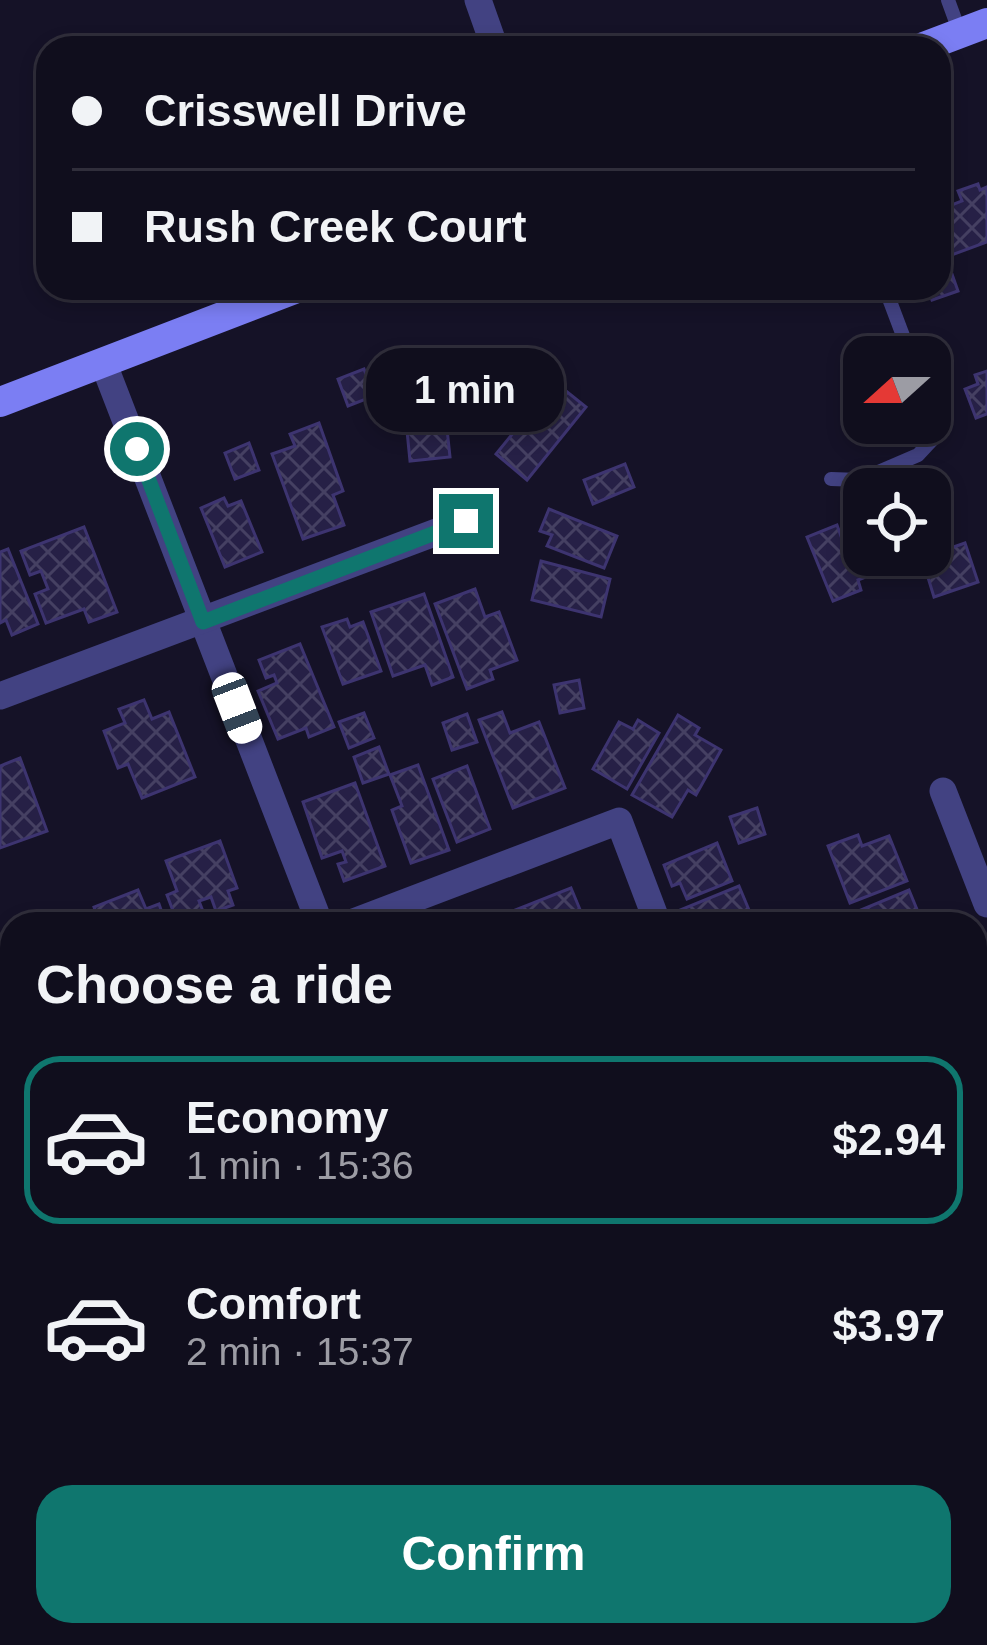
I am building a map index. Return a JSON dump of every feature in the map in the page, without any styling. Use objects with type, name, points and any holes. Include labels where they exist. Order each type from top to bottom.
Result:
[{"type":"main road","points":[[0,402],[265,300]]},
{"type":"street","points":[[478,0],[492,36]]},
{"type":"street","points":[[104,362],[315,912]]},
{"type":"street","points":[[0,696],[466,521]]},
{"type":"street","points":[[944,791],[987,904]]},
{"type":"street","points":[[380,912],[619,821],[653,912]]},
{"type":"lane","points":[[948,0],[974,28]]},
{"type":"lane","points":[[890,300],[903,336]]},
{"type":"lane","points":[[831,479],[860,481],[918,455],[928,444]]},
{"type":"building","points":[[978,184],[980,190],[987,187],[987,242],[951,255],[951,205],[962,201],[958,191]]},
{"type":"building","points":[[364,369],[374,396],[348,406],[338,379]]},
{"type":"building","points":[[541,371],[586,407],[527,480],[496,454],[514,432],[500,421]]},
{"type":"building","points":[[987,371],[987,414],[976,418],[965,389],[978,384],[975,375]]},
{"type":"building","points":[[441,372],[450,457],[410,461],[403,391],[418,389],[417,374]]},
{"type":"building","points":[[319,423],[343,491],[333,495],[344,525],[303,539],[272,454],[295,446],[290,434]]},
{"type":"building","points":[[249,443],[259,470],[235,479],[225,453]]},
{"type":"building","points":[[625,464],[634,487],[593,504],[584,480]]},
{"type":"building","points":[[224,498],[228,506],[241,501],[262,552],[225,567],[201,508]]},
{"type":"building","points":[[549,509],[617,536],[604,568],[547,546],[552,535],[540,531]]},
{"type":"building","points":[[837,525],[843,539],[843,576],[868,576],[858,580],[861,590],[833,601],[807,537]]},
{"type":"building","points":[[84,527],[117,612],[89,622],[84,609],[46,623],[35,594],[48,589],[41,571],[30,575],[21,551]]},
{"type":"building","points":[[965,543],[978,582],[934,597],[928,576],[951,576],[951,548]]},
{"type":"building","points":[[8,549],[38,624],[12,635],[6,620],[0,623],[0,552]]},
{"type":"building","points":[[541,561],[610,579],[601,617],[532,600]]},
{"type":"building","points":[[475,589],[485,617],[499,612],[517,660],[490,670],[493,679],[467,689],[435,604]]},
{"type":"building","points":[[424,594],[453,677],[432,685],[425,665],[393,676],[371,612]]},
{"type":"building","points":[[347,619],[350,627],[363,622],[381,671],[343,684],[322,627]]},
{"type":"building","points":[[300,644],[334,727],[309,737],[306,728],[278,739],[258,691],[277,683],[274,675],[266,678],[259,660]]},
{"type":"building","points":[[579,680],[584,708],[560,713],[554,685]]},
{"type":"building","points":[[144,700],[152,719],[169,712],[195,777],[142,798],[128,764],[118,768],[104,731],[125,723],[119,709]]},
{"type":"building","points":[[502,712],[510,733],[539,722],[565,788],[513,808],[479,720]]},
{"type":"building","points":[[364,713],[374,738],[349,748],[339,722]]},
{"type":"building","points":[[467,714],[477,742],[452,750],[443,723]]},
{"type":"building","points":[[678,715],[699,728],[695,735],[721,750],[696,795],[688,790],[672,817],[632,795]]},
{"type":"building","points":[[638,720],[659,733],[627,789],[593,769],[619,722],[633,729]]},
{"type":"building","points":[[379,747],[389,774],[363,783],[354,757]]},
{"type":"building","points":[[20,758],[47,831],[0,848],[0,766]]},
{"type":"building","points":[[418,765],[449,850],[411,863],[392,810],[402,806],[390,775]]},
{"type":"building","points":[[467,766],[490,829],[457,842],[433,779]]},
{"type":"building","points":[[355,783],[385,866],[344,881],[338,864],[346,862],[342,851],[322,858],[303,802]]},
{"type":"building","points":[[757,808],[765,834],[739,843],[730,817]]},
{"type":"building","points":[[858,835],[862,846],[889,836],[907,881],[850,903],[828,846]]},
{"type":"building","points":[[220,841],[237,888],[228,891],[233,905],[216,911],[211,897],[199,901],[203,912],[173,912],[167,895],[177,891],[166,861]]},
{"type":"building","points":[[717,843],[732,881],[687,899],[680,883],[672,886],[664,865]]},
{"type":"building","points":[[739,886],[749,910],[742,912],[675,912]]},
{"type":"building","points":[[571,888],[581,912],[510,912]]},
{"type":"building","points":[[138,890],[146,909],[159,904],[162,912],[96,912],[94,907]]},
{"type":"building","points":[[909,890],[918,912],[856,912]]},
{"type":"route","points":[[137,449],[203,622],[466,521]]}]
